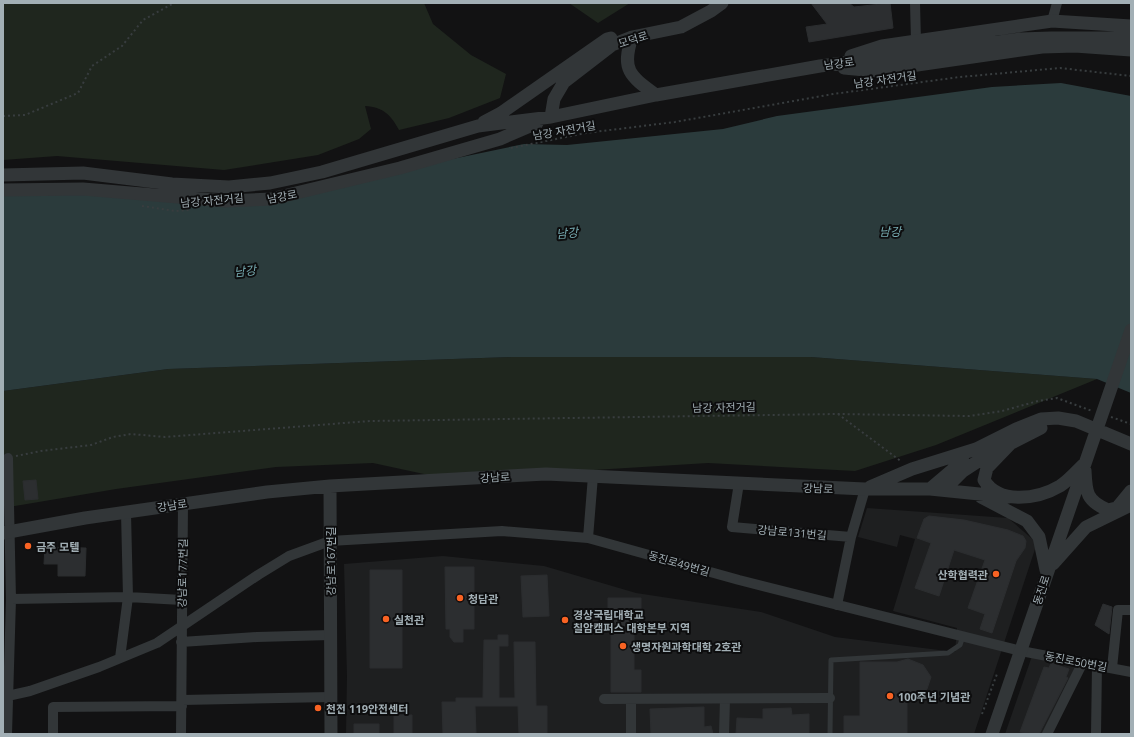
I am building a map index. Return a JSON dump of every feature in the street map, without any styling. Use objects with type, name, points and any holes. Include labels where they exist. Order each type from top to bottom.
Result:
[{"type":"street","name":"모덕로","points":[[551,117],[554,100],[564,82],[612,45],[632,37],[680,27],[712,11],[722,3]]},
{"type":"street","points":[[915,3],[916,41]]},
{"type":"street","points":[[1052,21],[1057,3]]},
{"type":"street","points":[[820,66],[882,46],[1052,21],[1131,26]]},
{"type":"street","points":[[478,126],[501,113],[607,39],[632,37],[627,52],[627,68],[640,83],[656,95]]},
{"type":"street","name":"남강로","points":[[3,176],[83,173],[172,184],[229,187],[270,183],[322,172],[478,126],[551,117],[656,95],[820,66],[1020,40],[1052,38],[1131,38]]},
{"type":"street","points":[[820,66],[876,71],[1042,47],[1075,46],[1131,50]]},
{"type":"street","name":"남강로","points":[[3,190],[83,189],[225,201],[271,199],[400,168],[500,139],[551,117]]},
{"type":"street","name":"동진로","points":[[992,734],[1131,330]]},
{"type":"street","name":"강남로","points":[[865,490],[912,469],[976,449],[1016,429],[1041,419],[1058,418],[1076,421],[1131,444]]},
{"type":"street","points":[[944,490],[964,471],[1013,441],[1050,424],[1065,420]]},
{"type":"street","points":[[1009,497],[989,487],[984,480],[987,468],[1013,441]]},
{"type":"street","points":[[930,489],[976,449]]},
{"type":"street","points":[[7,734],[6,696],[11,599],[6,533],[8,458]]},
{"type":"street","points":[[1084,464],[1086,491],[1092,501],[1098,506],[1108,510],[1131,504]]},
{"type":"street","name":"강남로","points":[[6,533],[85,518],[268,492],[330,486],[546,474],[865,490],[930,489],[1009,497],[1042,495],[1061,485],[1084,464]]},
{"type":"street","points":[[588,538],[593,476]]},
{"type":"street","name":"강남로131번길","points":[[739,484],[732,527],[851,536]]},
{"type":"street","name":"강남로167번길","points":[[330,486],[331,734]]},
{"type":"street","points":[[837,605],[851,536],[865,490]]},
{"type":"street","points":[[1117,508],[1131,491]]},
{"type":"street","points":[[974,494],[1027,521],[1039,537],[1047,572]]},
{"type":"street","name":"강남로177번길","points":[[181,734],[183,504]]},
{"type":"street","points":[[1047,572],[1069,544],[1086,527],[1131,504]]},
{"type":"street","points":[[120,658],[128,597],[126,513]]},
{"type":"street","name":"동진로49번길","points":[[6,696],[37,688],[157,643],[289,556],[330,541],[502,531],[588,538],[618,545],[739,580],[1021,651]]},
{"type":"street","points":[[11,599],[128,597],[182,600]]},
{"type":"street","points":[[1112,668],[1118,610],[1131,610]]},
{"type":"street","points":[[181,642],[257,637],[330,635]]},
{"type":"street","name":"동진로50번길","points":[[1021,651],[1131,672]]},
{"type":"street","points":[[1047,734],[1083,662]]},
{"type":"street","points":[[1096,734],[1097,665]]},
{"type":"street","points":[[53,734],[53,707],[331,697]]},
{"type":"street","points":[[604,699],[725,700],[830,698]]},
{"type":"street","points":[[631,700],[631,734]]},
{"type":"street","points":[[724,734],[725,700]]},
{"type":"lane","points":[[830,734],[831,660],[948,653],[960,644],[962,639]]},
{"type":"path","points":[[3,116],[25,115],[78,93],[92,66],[122,46],[143,20],[174,3]]},
{"type":"path","name":"남강 자전거길","points":[[503,149],[586,133],[675,122],[833,94],[960,77],[1060,68],[1131,76]]},
{"type":"path","name":"남강 자전거길","points":[[138,206],[175,211],[190,210]]},
{"type":"path","name":"남강 자전거길","points":[[8,458],[41,451],[91,445],[112,437],[130,434],[165,437],[370,421],[838,414],[969,416],[1002,411],[1038,401],[1057,398],[1094,411]]},
{"type":"path","points":[[838,414],[912,469]]},
{"type":"path","points":[[1109,416],[1131,424]]},
{"type":"path","points":[[982,714],[997,674]]},
{"type":"shaded area","points":[[3,3],[424,3],[433,24],[471,55],[506,74],[500,98],[449,118],[399,130],[393,120],[382,110],[365,106],[371,129],[359,139],[318,155],[224,170],[57,156],[3,160]]},
{"type":"shaded area","points":[[569,3],[630,3],[598,23]]},
{"type":"shaded area","points":[[512,357],[811,357],[1097,379],[936,445],[855,471],[708,463],[447,479],[373,463],[276,467],[116,489],[3,508],[3,391],[168,369]]},
{"type":"shaded area","name":"경상국립대학교 칠암캠퍼스 대학본부 지역","points":[[867,508],[1008,518],[1037,543],[974,734],[346,734],[347,676],[344,564],[443,556],[544,566],[636,593],[761,612],[835,637],[955,652],[957,628],[893,611],[915,539],[900,535],[897,547],[858,537]]},
{"type":"shaded area","points":[[1032,656],[1078,668],[1045,734],[1005,734]]},
{"type":"water","name":"남강","points":[[1061,83],[1131,96],[1131,393],[1097,379],[811,357],[512,357],[168,369],[3,391],[3,187],[251,201],[524,144],[567,145],[723,129],[777,116],[992,87]]},
{"type":"building","points":[[811,3],[849,3],[854,7],[890,3],[893,28],[809,42],[806,27],[827,24]]},
{"type":"building","points":[[36,480],[38,499],[25,500],[23,481]]},
{"type":"building","name":"산학협력관","points":[[929,516],[964,520],[1008,530],[1023,536],[1026,541],[1025,548],[1016,561],[992,633],[980,629],[985,614],[968,608],[985,560],[954,550],[939,596],[915,588],[931,543],[917,538],[924,519]]},
{"type":"building","points":[[45,547],[86,548],[85,576],[58,576],[58,564],[44,564]]},
{"type":"building","name":"청담관","points":[[445,567],[474,567],[474,629],[463,629],[463,642],[454,642],[450,637],[450,629],[446,629]]},
{"type":"building","name":"실천관","points":[[370,570],[402,570],[402,668],[370,668]]},
{"type":"building","points":[[547,575],[549,616],[523,617],[521,576]]},
{"type":"building","name":"생명자원과학대학 2호관","points":[[608,598],[641,598],[641,623],[634,623],[634,670],[641,670],[641,692],[611,692],[611,614],[608,614]]},
{"type":"building","points":[[1103,604],[1112,607],[1109,634],[1095,625]]},
{"type":"building","points":[[498,635],[508,635],[508,646],[499,646],[499,698],[515,698],[514,642],[535,642],[536,706],[547,706],[547,734],[519,734],[518,706],[475,706],[476,734],[443,734],[442,702],[456,702],[456,698],[483,698],[484,640],[498,640]]},
{"type":"building","name":"100주년 기념관","points":[[908,659],[923,665],[931,677],[927,689],[923,694],[907,701],[907,734],[844,734],[844,716],[860,716],[860,662],[897,662]]},
{"type":"building","points":[[1051,663],[1069,669],[1066,677],[1068,678],[1039,734],[1020,732],[1044,667],[1049,668]]},
{"type":"building","points":[[704,707],[704,727],[711,726],[713,734],[651,734],[650,709]]},
{"type":"building","points":[[791,708],[792,715],[809,714],[809,734],[736,734],[737,718],[763,719],[763,709]]},
{"type":"building","points":[[394,715],[412,715],[412,734],[394,734]]},
{"type":"building","points":[[354,724],[379,724],[379,734],[354,734]]},
{"type":"place","name":"금주 모텔","points":[[28,546]]},
{"type":"place","name":"산학협력관","points":[[996,574]]},
{"type":"place","name":"청담관","points":[[460,598]]},
{"type":"place","name":"실천관","points":[[386,619]]},
{"type":"place","name":"경상국립대학교 칠암캠퍼스 대학본부 지역","points":[[565,620]]},
{"type":"place","name":"생명자원과학대학 2호관","points":[[623,646]]},
{"type":"place","name":"100주년 기념관","points":[[890,696]]},
{"type":"place","name":"천전 119안전센터","points":[[318,708]]}]
